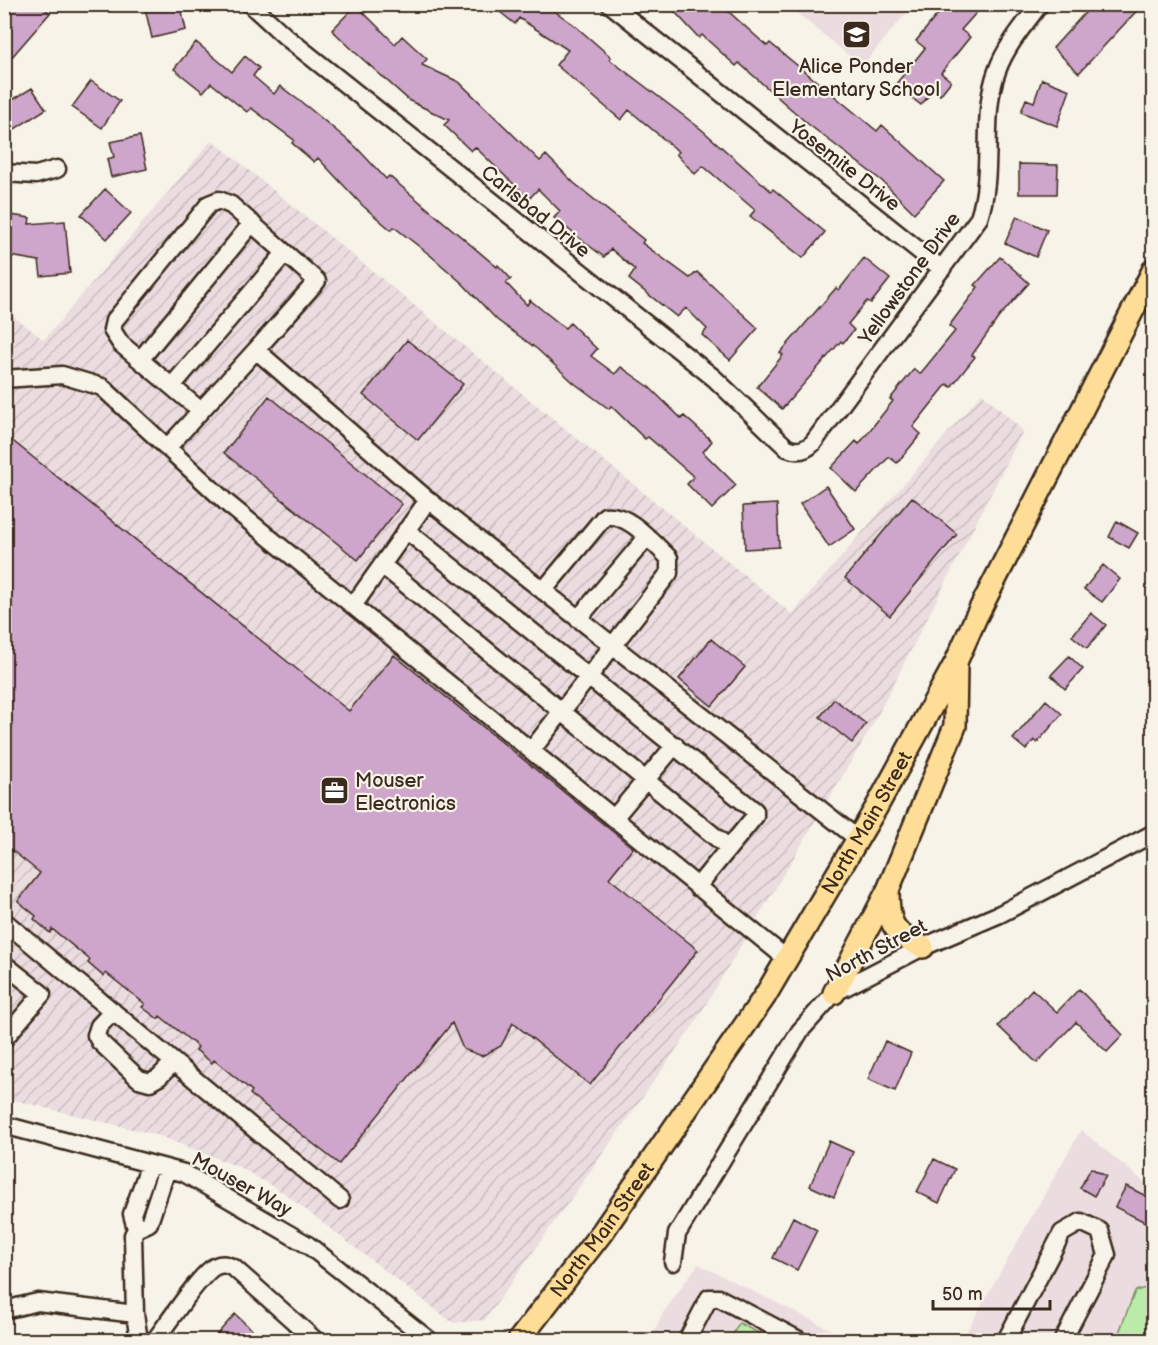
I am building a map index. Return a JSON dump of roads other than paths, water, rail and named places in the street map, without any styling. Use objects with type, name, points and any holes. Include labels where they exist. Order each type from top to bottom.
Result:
[{"type":"main road","name":"North Main Street","points":[[519,1341],[609,1222],[765,996],[787,959],[858,839],[956,662],[981,607],[1153,272]]},
{"type":"main road","points":[[834,993],[888,890],[955,726],[956,662]]},
{"type":"main road","points":[[888,890],[888,914],[894,927],[903,939],[923,947]]},
{"type":"street","name":"Carlsbad Drive","points":[[250,4],[314,59],[714,378],[787,447],[795,451]]},
{"type":"street","name":"Yosemite Drive","points":[[610,4],[942,268]]},
{"type":"street","name":"Yellowstone Drive","points":[[795,451],[809,447],[813,443],[979,218],[987,195],[991,97],[997,71],[1016,35],[1040,4]]},
{"type":"street","points":[[4,173],[36,176],[57,169]]},
{"type":"street","points":[[168,448],[317,281],[231,205],[219,200],[209,204],[114,321],[111,330],[121,344],[201,411]]},
{"type":"street","points":[[140,360],[252,223]]},
{"type":"street","points":[[172,386],[285,253]]},
{"type":"street","points":[[256,350],[428,500],[858,839]]},
{"type":"street","points":[[4,380],[62,375],[102,387],[228,504],[787,959]]},
{"type":"street","points":[[353,606],[428,500]]},
{"type":"street","points":[[531,751],[669,573],[669,558],[647,537],[614,515],[605,516],[543,591]]},
{"type":"street","points":[[406,530],[755,811],[755,816],[698,886]]},
{"type":"street","points":[[578,619],[647,537]]},
{"type":"street","points":[[382,565],[729,848]]},
{"type":"street","points":[[614,818],[675,745]]},
{"type":"street","name":"North Street","points":[[673,1262],[677,1234],[800,1031],[834,993],[923,947],[1000,914],[1154,833]]},
{"type":"street","points":[[6,926],[113,1011],[340,1200]]},
{"type":"street","points":[[4,964],[42,994],[8,1029]]},
{"type":"street","points":[[113,1011],[99,1026],[96,1035],[100,1042],[139,1078],[150,1082],[159,1077],[174,1062]]},
{"type":"street","name":"Mouser Way","points":[[4,1125],[184,1173],[308,1245],[429,1341]]},
{"type":"street","points":[[139,1341],[135,1314],[133,1236],[136,1228],[132,1214],[150,1164]]},
{"type":"street","points":[[136,1228],[149,1223],[167,1169]]},
{"type":"street","points":[[1006,1341],[1062,1233],[1081,1222],[1100,1231],[1107,1255],[1063,1341]]},
{"type":"street","points":[[155,1341],[200,1280],[214,1266],[224,1264],[234,1268],[315,1341]]},
{"type":"street","points":[[687,1341],[709,1298],[719,1298],[799,1341]]},
{"type":"street","points":[[4,1310],[38,1302],[135,1314]]},
{"type":"place","name":"Alice Ponder Elementary School","points":[[856,35]]},
{"type":"place","name":"Mouser Electronics","points":[[334,791]]}]
